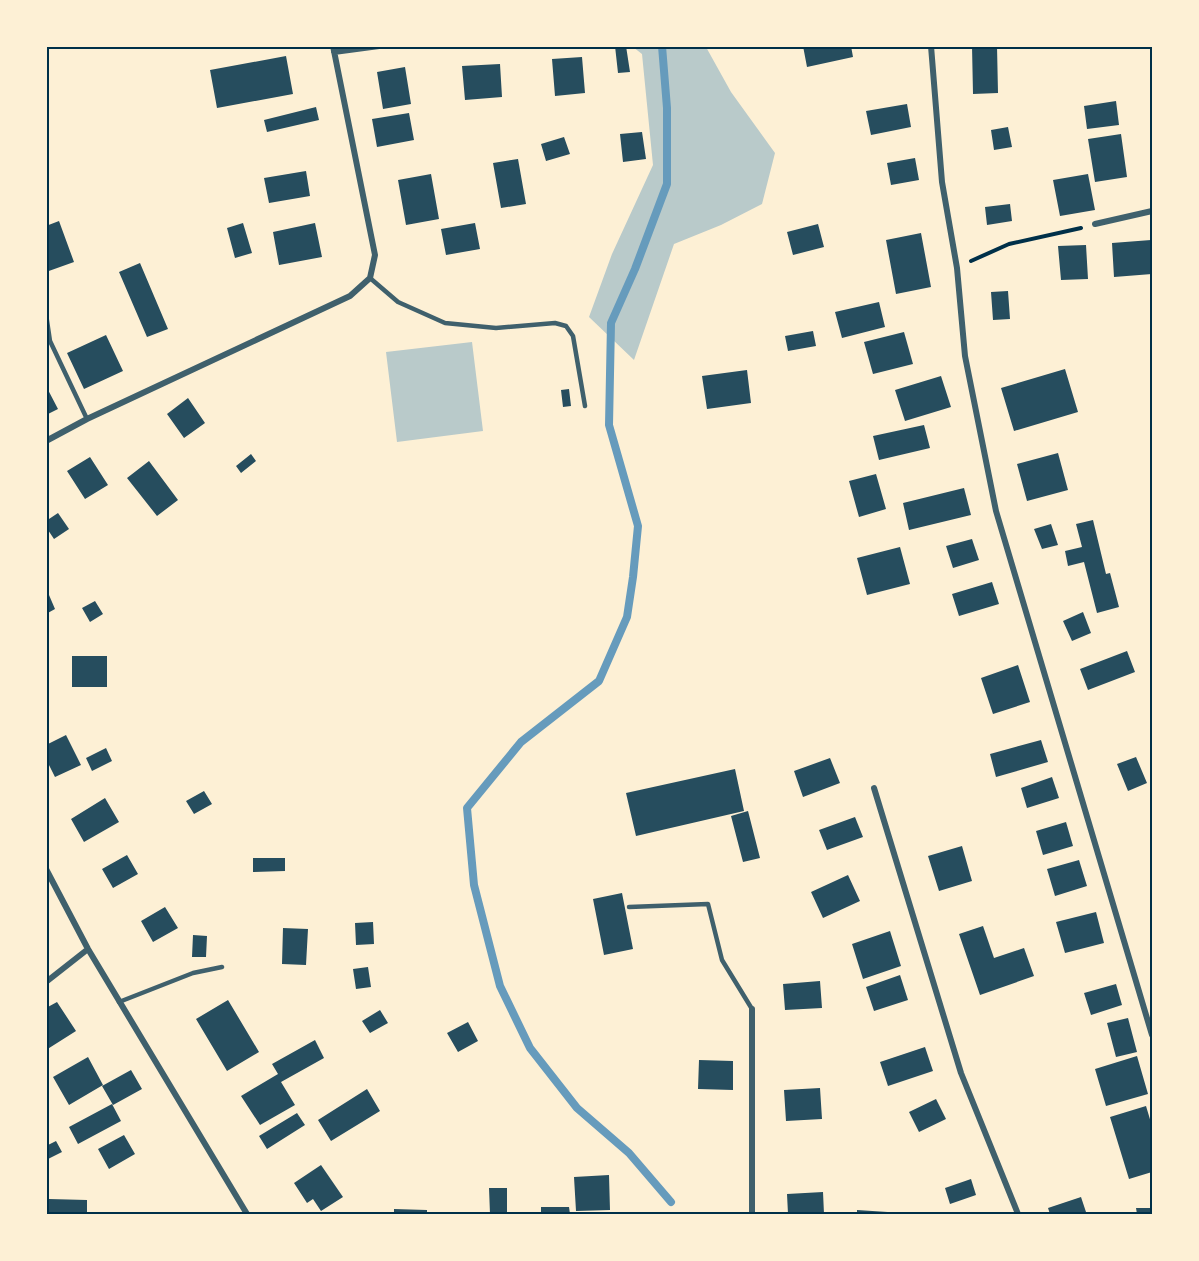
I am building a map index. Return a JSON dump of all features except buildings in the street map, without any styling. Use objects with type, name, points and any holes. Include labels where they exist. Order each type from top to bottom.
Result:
[{"type":"street","points":[[46,441],[87,418],[350,296],[370,278],[375,255],[334,49],[379,46]]},
{"type":"street","points":[[931,46],[942,182],[957,268],[966,356],[996,511],[1152,1035]]},
{"type":"street","points":[[1095,224],[1152,211]]},
{"type":"street","points":[[874,788],[961,1073],[1018,1215]]},
{"type":"street","points":[[46,869],[88,949],[247,1215]]},
{"type":"street","points":[[46,982],[88,949]]},
{"type":"street","points":[[752,1009],[752,1215]]},
{"type":"lane","points":[[370,278],[398,303],[445,323],[496,328],[555,323],[566,326],[573,336],[585,406]]},
{"type":"lane","points":[[46,314],[50,341],[87,418]]},
{"type":"lane","points":[[629,907],[708,904],[722,960],[752,1009]]},
{"type":"lane","points":[[119,1002],[193,973],[222,967]]},
{"type":"path","points":[[957,268],[1009,244],[1095,224]]},
{"type":"shaded area","points":[[633,47],[706,47],[731,92],[775,153],[762,204],[721,225],[674,244],[634,360],[589,317],[612,254],[653,165],[642,54]]},
{"type":"shaded area","points":[[472,342],[483,431],[397,442],[386,352]]},
{"type":"waterway","points":[[662,46],[667,108],[667,184],[635,269],[611,323],[609,425],[638,526],[627,617],[599,681],[521,742],[467,808],[474,885],[500,986],[530,1048],[577,1108],[629,1153],[671,1202]]}]
